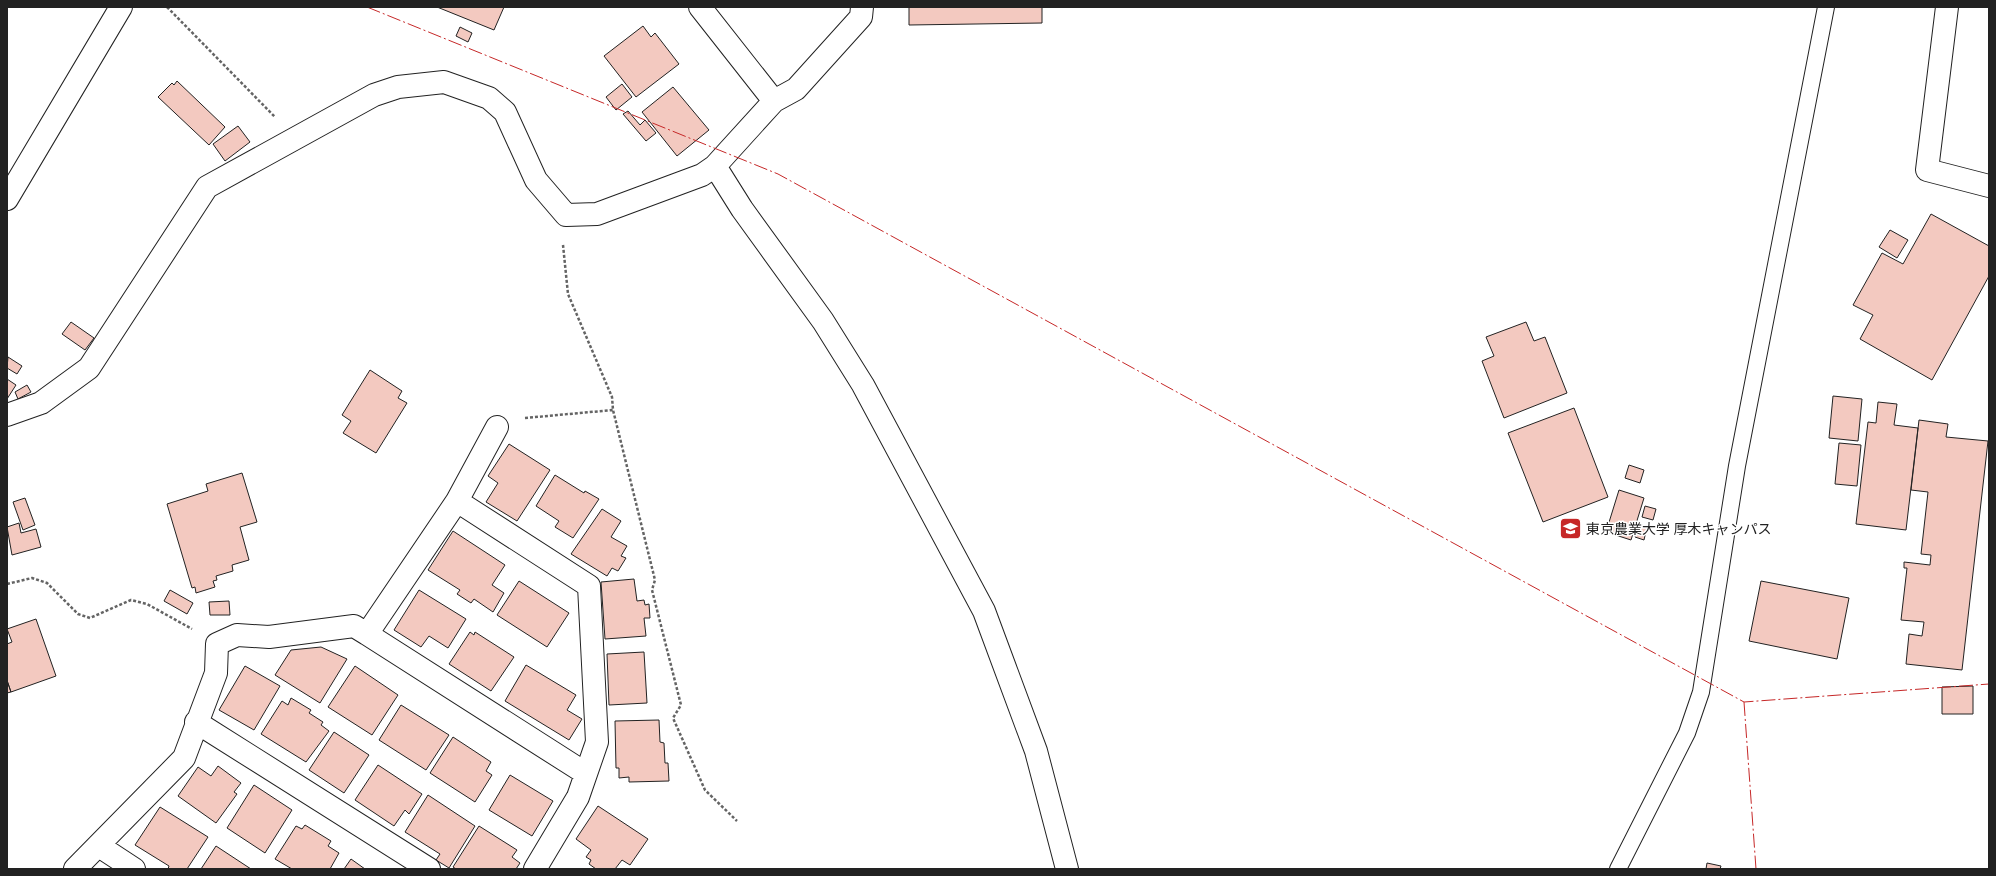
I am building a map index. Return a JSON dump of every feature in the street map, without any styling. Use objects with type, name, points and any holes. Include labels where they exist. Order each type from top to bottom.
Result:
[{"type":"street","points":[[7,199],[121,7]]},
{"type":"street","points":[[700,7],[774,101]]},
{"type":"street","points":[[7,415],[41,403],[89,368],[206,187],[374,95],[398,87],[444,82],[489,98],[504,112],[536,180],[566,215],[597,214],[702,175],[715,166],[774,101],[796,89],[861,17],[862,7]]},
{"type":"street","points":[[1947,7],[1927,170],[1989,186]]},
{"type":"street","points":[[715,166],[742,209],[823,321],[863,385],[984,611],[1036,751],[1067,869]]},
{"type":"street","points":[[367,634],[456,501],[497,427]]},
{"type":"street","points":[[456,501],[589,586],[597,742],[585,773],[578,797],[535,869]]},
{"type":"street","points":[[75,869],[184,758],[196,722],[216,673],[216,644],[237,635],[269,637],[354,626],[585,773]]},
{"type":"street","points":[[196,722],[429,869]]},
{"type":"street","points":[[99,846],[134,869]]},
{"type":"lane","points":[[1618,869],[1687,733],[1701,692],[1737,466],[1826,7]]},
{"type":"path","points":[[167,7],[295,137]]},
{"type":"path","points":[[566,215],[563,244],[568,294],[612,397],[613,410],[655,580],[652,590],[681,705],[673,718],[705,790],[737,821]]},
{"type":"path","points":[[497,427],[506,420],[613,410]]},
{"type":"path","points":[[7,584],[32,578],[47,583],[78,614],[90,618],[131,600],[147,604],[201,633],[216,644]]},
{"type":"building","points":[[437,7],[504,7],[494,30]]},
{"type":"building","points":[[909,7],[1042,7],[1042,23],[909,25]]},
{"type":"building","points":[[643,26],[651,37],[655,33],[679,64],[636,97],[604,56]]},
{"type":"building","points":[[460,27],[472,33],[468,42],[456,36]]},
{"type":"building","points":[[177,81],[225,127],[209,145],[158,97],[172,83],[174,85]]},
{"type":"building","points":[[622,84],[632,97],[616,110],[606,97]]},
{"type":"building","points":[[673,87],[709,130],[677,156],[642,112]]},
{"type":"building","points":[[628,111],[640,125],[645,120],[656,133],[646,141],[623,114]]},
{"type":"building","points":[[238,126],[250,142],[225,161],[213,144]]},
{"type":"building","points":[[1931,214],[1989,246],[1989,276],[1932,380],[1860,339],[1873,315],[1853,305],[1882,253],[1903,264]]},
{"type":"building","points":[[1890,230],[1908,240],[1897,258],[1879,247]]},
{"type":"building","points":[[71,322],[94,338],[85,350],[62,334]]},
{"type":"building","points":[[1526,322],[1534,341],[1545,337],[1567,393],[1504,418],[1482,361],[1494,356],[1486,337]]},
{"type":"building","points":[[8,357],[22,366],[17,374],[7,368]]},
{"type":"building","points":[[370,370],[402,391],[398,398],[407,403],[376,453],[343,433],[351,421],[342,415]]},
{"type":"building","points":[[7,379],[16,385],[7,399]]},
{"type":"building","points":[[27,385],[31,392],[18,399],[15,392]]},
{"type":"building","points":[[1833,396],[1862,399],[1858,441],[1829,438]]},
{"type":"building","points":[[1878,402],[1897,404],[1894,425],[1918,428],[1906,530],[1856,524],[1868,422],[1876,423]]},
{"type":"building","points":[[1574,408],[1608,497],[1543,522],[1508,433]]},
{"type":"building","points":[[1919,420],[1948,424],[1946,437],[1988,441],[1962,670],[1906,664],[1909,634],[1922,636],[1924,622],[1901,620],[1907,568],[1904,568],[1904,562],[1930,565],[1931,555],[1921,554],[1928,492],[1911,490]]},
{"type":"building","points":[[1839,443],[1861,445],[1857,486],[1835,484]]},
{"type":"building","points":[[509,444],[550,470],[517,521],[486,502],[498,483],[488,476]]},
{"type":"building","points":[[1629,465],[1644,470],[1640,483],[1625,478]]},
{"type":"building","points":[[242,473],[257,522],[240,527],[249,560],[232,565],[233,571],[216,576],[217,580],[213,581],[215,587],[196,593],[195,587],[192,588],[167,504],[208,491],[206,484]]},
{"type":"building","points":[[555,475],[584,493],[585,491],[599,499],[573,538],[555,527],[559,521],[536,506]]},
{"type":"building","points":[[1619,490],[1644,498],[1631,540],[1606,532]]},
{"type":"building","points":[[25,498],[35,525],[23,530],[13,502]]},
{"type":"building","points":[[1645,506],[1656,509],[1653,520],[1642,517]]},
{"type":"building","points":[[602,509],[621,521],[611,537],[627,546],[621,556],[626,558],[618,571],[612,568],[607,576],[571,554]]},
{"type":"building","points":[[19,523],[21,533],[36,529],[41,547],[12,555],[7,527]]},
{"type":"building","points":[[1639,524],[1647,527],[1644,540],[1635,537]]},
{"type":"building","points":[[453,531],[505,565],[492,585],[504,593],[493,612],[474,599],[471,603],[457,594],[460,590],[428,570]]},
{"type":"building","points":[[634,579],[637,601],[644,600],[645,605],[649,604],[650,618],[644,618],[646,636],[605,639],[601,582]]},
{"type":"building","points":[[519,581],[569,613],[547,647],[497,615]]},
{"type":"building","points":[[1761,581],[1849,598],[1837,659],[1749,641]]},
{"type":"building","points":[[170,590],[193,603],[187,614],[164,601]]},
{"type":"building","points":[[419,590],[466,619],[448,648],[429,636],[421,647],[394,630]]},
{"type":"building","points":[[229,601],[230,615],[210,615],[209,602]]},
{"type":"building","points":[[36,619],[56,676],[11,692],[7,680],[7,644],[12,642],[7,629]]},
{"type":"building","points":[[470,632],[474,635],[475,632],[514,657],[491,691],[449,664]]},
{"type":"building","points":[[321,647],[347,659],[320,703],[275,675],[291,650]]},
{"type":"building","points":[[644,652],[647,703],[609,705],[607,654]]},
{"type":"building","points":[[526,665],[576,695],[567,710],[582,719],[569,740],[505,701]]},
{"type":"building","points":[[245,666],[280,686],[254,730],[219,710]]},
{"type":"building","points":[[355,666],[398,695],[372,735],[328,707]]},
{"type":"building","points":[[7,681],[11,692],[7,693]]},
{"type":"building","points":[[1973,686],[1973,714],[1942,714],[1942,687]]},
{"type":"building","points":[[291,698],[311,710],[309,713],[323,722],[321,725],[329,731],[306,762],[261,734],[282,701],[288,705]]},
{"type":"building","points":[[401,705],[449,735],[426,770],[379,740]]},
{"type":"building","points":[[659,720],[660,742],[664,743],[665,763],[668,763],[669,781],[629,782],[629,777],[619,778],[619,768],[616,768],[615,721]]},
{"type":"building","points":[[334,732],[369,755],[344,793],[309,770]]},
{"type":"building","points":[[453,737],[491,762],[486,771],[492,775],[475,802],[430,773]]},
{"type":"building","points":[[378,765],[422,794],[409,814],[405,810],[394,826],[355,800]]},
{"type":"building","points":[[218,766],[241,783],[234,792],[237,794],[216,823],[178,796],[198,767],[211,776]]},
{"type":"building","points":[[510,775],[553,801],[532,836],[489,810]]},
{"type":"building","points":[[254,785],[292,810],[265,853],[227,828]]},
{"type":"building","points":[[428,795],[475,826],[449,868],[436,860],[440,854],[405,832]]},
{"type":"building","points":[[598,806],[648,839],[630,865],[622,860],[615,869],[596,869],[589,864],[591,860],[586,857],[591,850],[576,839]]},
{"type":"building","points":[[160,807],[208,837],[187,869],[168,869],[169,866],[135,845]]},
{"type":"building","points":[[305,825],[331,841],[328,846],[339,853],[330,869],[292,869],[275,859],[296,826],[302,829]]},
{"type":"building","points":[[479,826],[517,850],[512,857],[520,863],[516,869],[456,869],[453,867]]},
{"type":"building","points":[[216,846],[251,869],[201,869]]},
{"type":"building","points":[[351,859],[365,869],[344,869]]},
{"type":"building","points":[[1707,863],[1721,866],[1720,869],[1706,869]]},
{"type":"power","points":[[367,7],[778,174],[1744,702],[1989,684]]},
{"type":"power","points":[[1744,702],[1756,869]]},
{"type":"place","name":"東京農業大学 厚木キャンパス","points":[[1571,529]]}]
